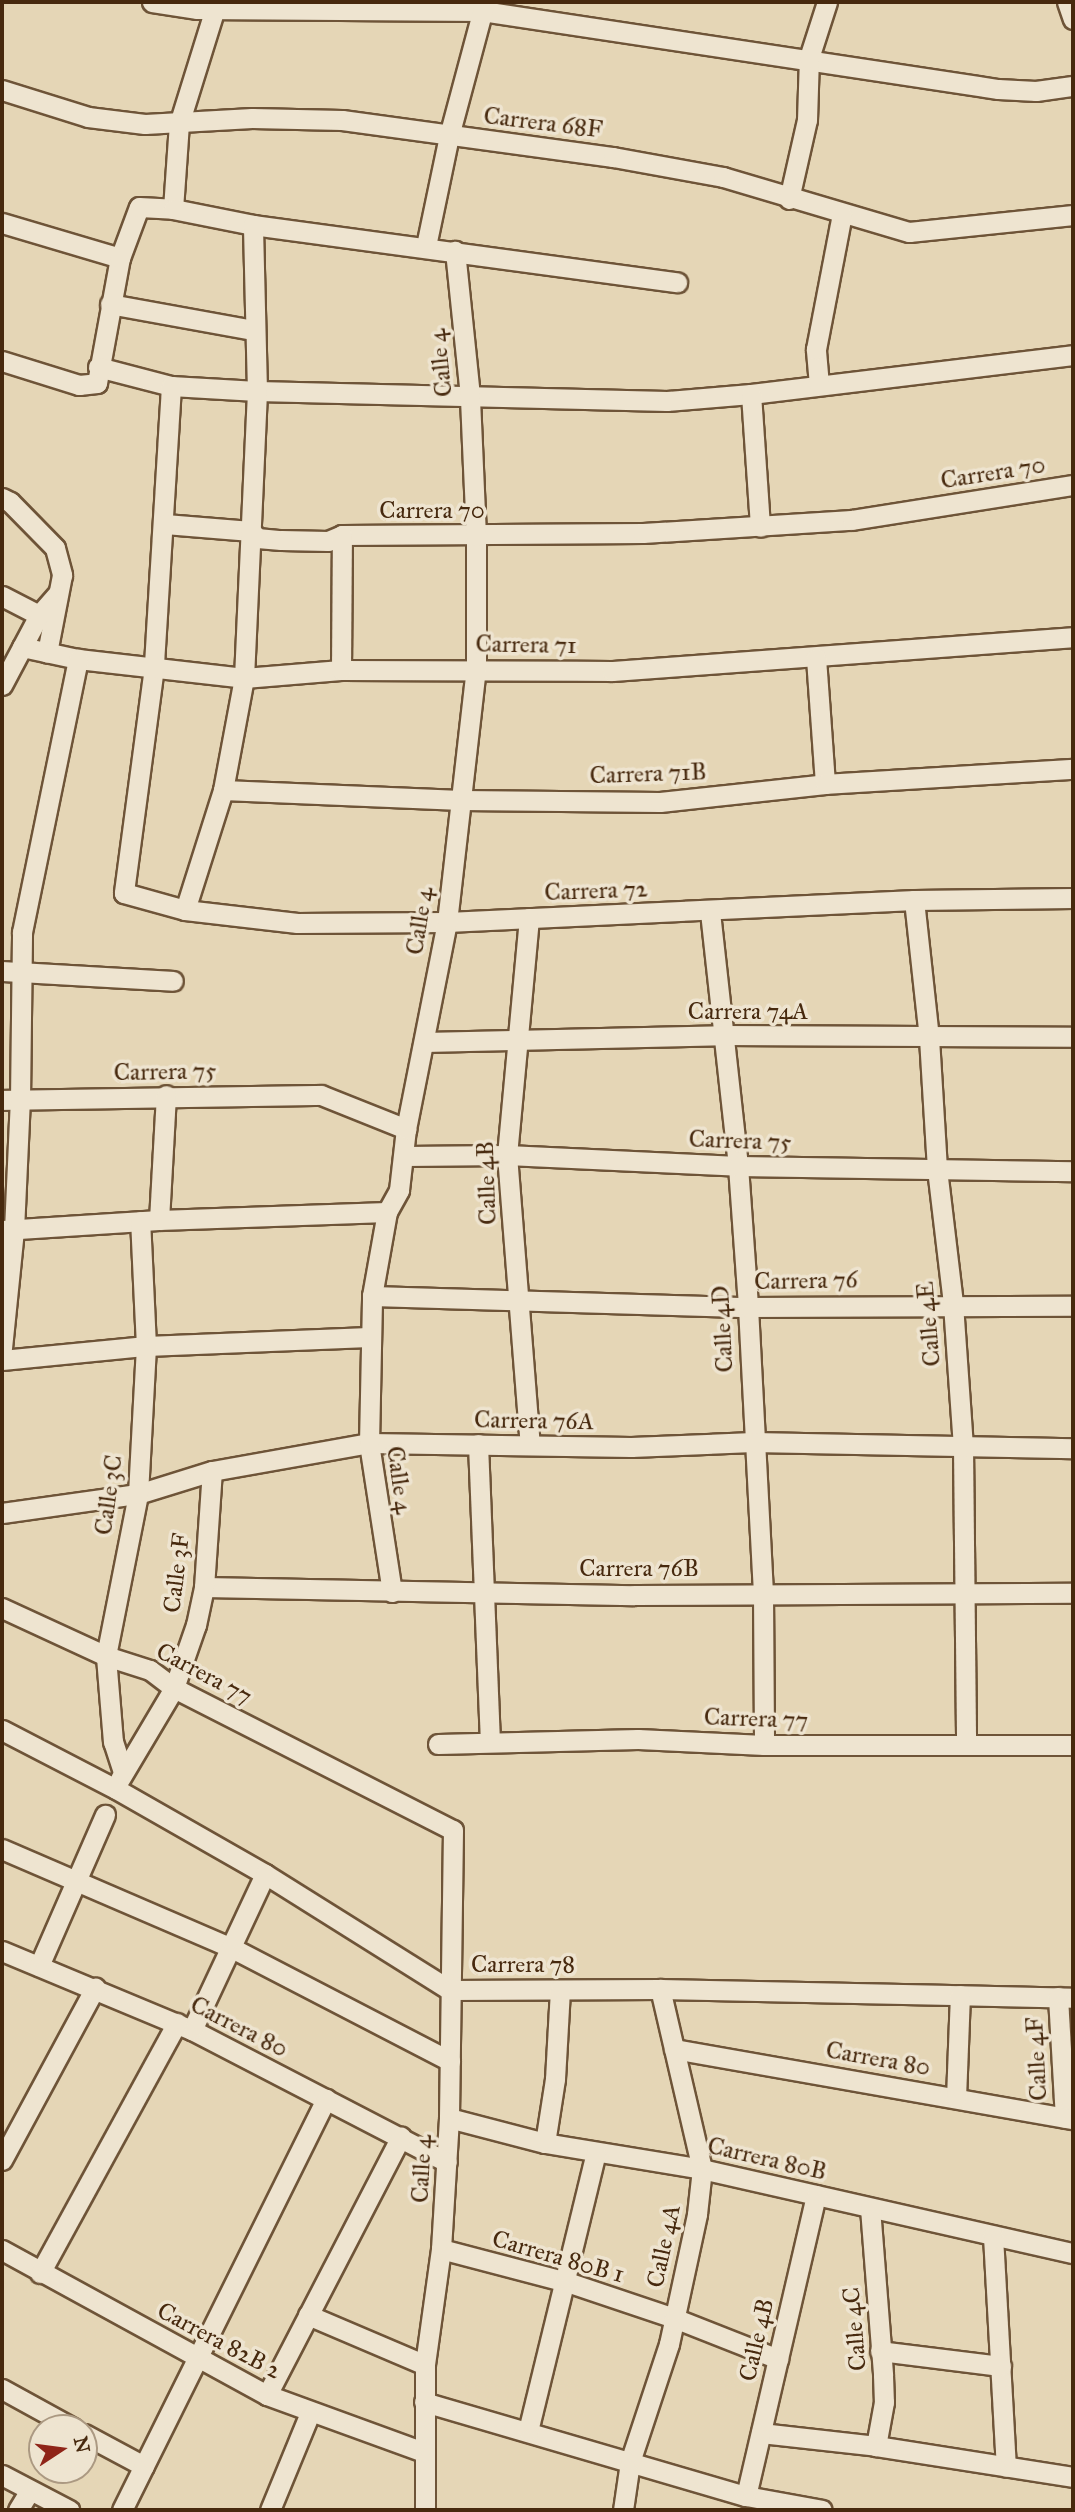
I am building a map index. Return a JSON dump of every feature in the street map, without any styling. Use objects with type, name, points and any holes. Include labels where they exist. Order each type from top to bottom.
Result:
[{"type":"street","points":[[152,2],[197,9],[217,4],[483,6],[998,89],[1036,91],[1073,86]]},
{"type":"street","points":[[789,198],[807,120],[810,58],[827,2]]},
{"type":"street","points":[[1067,2],[1073,19]]},
{"type":"street","points":[[173,209],[179,124],[217,4]]},
{"type":"street","points":[[426,246],[449,136],[483,6]]},
{"type":"street","name":"Carrera 68F","points":[[2,90],[88,117],[179,124],[252,118],[342,120],[613,157],[723,177],[909,232],[1073,215]]},
{"type":"street","points":[[2,361],[79,385],[97,383],[120,258],[139,207],[173,209],[253,225],[426,246],[677,282]]},
{"type":"street","points":[[818,386],[816,349],[842,214]]},
{"type":"street","points":[[2,223],[120,258]]},
{"type":"street","points":[[185,909],[223,790],[244,678],[257,391],[253,330],[253,225]]},
{"type":"street","name":"Calle 4","points":[[391,1592],[369,1443],[369,1337],[372,1296],[387,1212],[399,1190],[407,1129],[447,922],[476,669],[476,536],[470,396],[455,251]]},
{"type":"street","points":[[110,304],[253,330]]},
{"type":"street","points":[[98,367],[171,386],[257,391],[667,401],[751,394],[1073,355]]},
{"type":"street","points":[[154,667],[154,633],[165,524],[171,386]]},
{"type":"street","points":[[751,394],[760,527]]},
{"type":"street","name":"Carrera 70","points":[[165,524],[251,531],[257,538],[266,540],[328,541],[342,536],[643,533],[852,520],[1073,485]]},
{"type":"street","points":[[2,498],[10,502],[55,548],[62,575],[47,653]]},
{"type":"street","points":[[341,670],[342,536]]},
{"type":"street","points":[[2,685],[39,615],[58,592]]},
{"type":"street","points":[[2,596],[39,615]]},
{"type":"street","name":"Carrera 71","points":[[22,647],[78,659],[244,678],[341,670],[612,671],[1073,637]]},
{"type":"street","points":[[816,658],[825,784]]},
{"type":"street","points":[[2,1348],[8,1230],[12,972],[78,659]]},
{"type":"street","name":"Carrera 72","points":[[154,667],[124,893],[185,909],[297,923],[447,922],[710,912],[914,900],[1073,898]]},
{"type":"street","name":"Carrera 71B","points":[[223,790],[461,800],[660,802],[825,784],[1073,769]]},
{"type":"street","name":"Calle 4E","points":[[914,900],[929,1038],[937,1169],[953,1304],[963,1447],[966,1745]]},
{"type":"street","name":"Calle 4D","points":[[710,912],[738,1166],[748,1307],[763,1594],[764,1745]]},
{"type":"street","name":"Calle 4B","points":[[529,918],[507,1155],[530,1445]]},
{"type":"street","points":[[12,972],[173,981]]},
{"type":"street","name":"Carrera 74A","points":[[424,1042],[518,1042],[722,1035],[1073,1037]]},
{"type":"street","points":[[159,1220],[166,1095]]},
{"type":"street","name":"Carrera 75","points":[[11,1100],[166,1095],[321,1095],[407,1129]]},
{"type":"street","name":"Carrera 75","points":[[405,1156],[507,1155],[738,1166],[1073,1171]]},
{"type":"street","points":[[8,1230],[159,1220],[387,1212]]},
{"type":"street","name":"Calle 3C","points":[[119,1780],[106,1656],[138,1494],[146,1346],[139,1222]]},
{"type":"street","name":"Carrera 76","points":[[372,1296],[748,1307],[953,1304],[1073,1306]]},
{"type":"street","points":[[2,1360],[146,1346],[369,1337]]},
{"type":"street","name":"Carrera 76A","points":[[2,1513],[138,1494],[212,1471],[369,1443],[631,1447],[753,1442],[1073,1448]]},
{"type":"street","points":[[478,1444],[490,1742]]},
{"type":"street","name":"Calle 3F","points":[[119,1780],[174,1688],[196,1625],[204,1587],[212,1471]]},
{"type":"street","name":"Carrera 76B","points":[[204,1587],[391,1592],[1073,1593]]},
{"type":"street","name":"Carrera 77","points":[[2,1608],[106,1656],[150,1670],[174,1688],[453,1830]]},
{"type":"street","name":"Carrera 78","points":[[2,1730],[119,1780],[450,1990],[660,1989],[1066,1998]]},
{"type":"street","name":"Carrera 77","points":[[438,1744],[638,1739],[764,1745],[1073,1745]]},
{"type":"street","points":[[39,1966],[105,1815]]},
{"type":"street","name":"Calle 4","points":[[425,2510],[425,2365],[441,2249],[449,2118],[453,1830]]},
{"type":"street","points":[[2,1849],[230,1947],[450,2061]]},
{"type":"street","points":[[40,2273],[230,1947],[265,1874]]},
{"type":"street","name":"Carrera 80","points":[[2,1951],[184,2026],[447,2162]]},
{"type":"street","points":[[2,2160],[96,1988]]},
{"type":"street","name":"Calle 4A","points":[[623,2510],[630,2462],[669,2344],[697,2214],[702,2169],[660,1989]]},
{"type":"street","points":[[545,2143],[555,2079],[559,1990]]},
{"type":"street","points":[[956,2098],[960,1996]]},
{"type":"street","name":"Calle 4F","points":[[1066,1998],[1069,2118]]},
{"type":"street","name":"Carrera 80","points":[[674,2049],[1069,2118]]},
{"type":"street","points":[[122,2510],[326,2098]]},
{"type":"street","name":"Carrera 80B","points":[[449,2118],[545,2143],[702,2169],[1073,2253]]},
{"type":"street","points":[[267,2395],[401,2137]]},
{"type":"street","points":[[528,2431],[567,2282],[596,2152]]},
{"type":"street","name":"Calle 4B","points":[[746,2496],[816,2195]]},
{"type":"street","name":"Calle 4C","points":[[870,2208],[884,2402],[876,2446]]},
{"type":"street","points":[[993,2236],[1006,2467]]},
{"type":"street","name":"Carrera 80B 1","points":[[441,2249],[567,2282],[674,2318],[778,2359]]},
{"type":"street","name":"Carrera 82B 2","points":[[2,2250],[267,2395],[310,2413],[424,2452]]},
{"type":"street","points":[[308,2315],[425,2365]]},
{"type":"street","points":[[880,2351],[1001,2366]]},
{"type":"street","points":[[2,2389],[48,2414]]},
{"type":"street","points":[[424,2402],[746,2496],[814,2510]]},
{"type":"street","points":[[270,2510],[310,2413]]},
{"type":"street","points":[[761,2432],[876,2446],[1073,2477]]},
{"type":"street","points":[[98,2441],[144,2466]]},
{"type":"street","points":[[2,2475],[69,2510]]},
{"type":"street","points":[[18,2510],[30,2490]]}]
